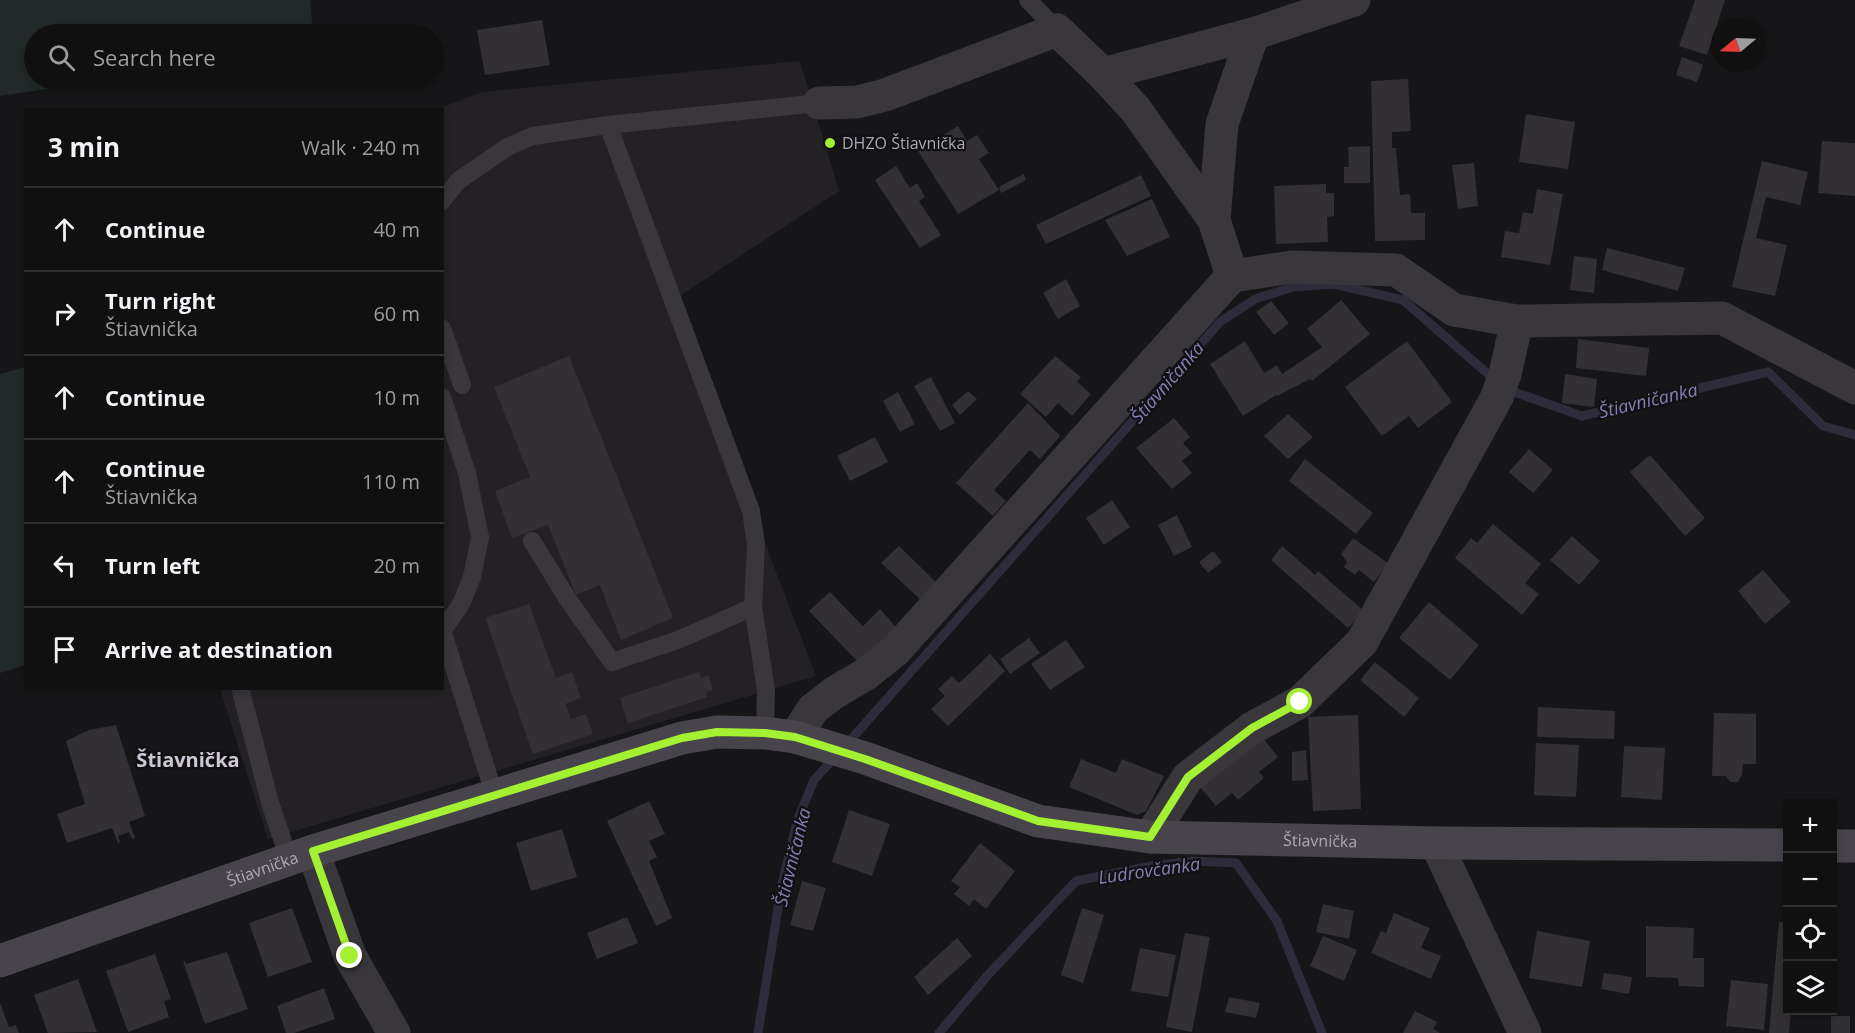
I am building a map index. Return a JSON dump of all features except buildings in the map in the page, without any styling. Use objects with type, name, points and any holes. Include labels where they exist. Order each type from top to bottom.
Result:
[{"type":"street","points":[[1103,74],[1252,34],[1354,0]]},
{"type":"street","points":[[819,103],[857,102],[885,95],[1057,30],[1103,74],[1136,110],[1214,220],[1232,276]]},
{"type":"street","points":[[1214,220],[1222,124],[1252,34]]},
{"type":"street","points":[[788,736],[813,709],[866,674],[896,650],[1232,276],[1292,267],[1395,270],[1454,310],[1516,321],[1722,318],[1855,388]]},
{"type":"street","points":[[1150,837],[1188,777],[1252,728],[1300,702],[1362,642],[1501,386],[1516,321]]},
{"type":"street","name":"Štiavnička","points":[[0,961],[301,855],[682,738],[717,732],[788,736],[865,759],[1038,821],[1150,837],[1436,843],[1783,845]]},
{"type":"street","points":[[1436,843],[1525,1033]]},
{"type":"street","points":[[1837,846],[1855,846]]},
{"type":"street","points":[[301,855],[350,956],[394,1033]]},
{"type":"lane","points":[[1028,0],[1057,30]]},
{"type":"lane","points":[[444,198],[458,180],[509,146],[533,136],[608,125],[819,103]]},
{"type":"lane","points":[[608,125],[751,511],[756,544],[753,607],[766,690],[788,736]]},
{"type":"lane","points":[[444,334],[462,385]]},
{"type":"lane","points":[[444,403],[467,473],[480,537],[472,577],[461,604],[444,627]]},
{"type":"lane","points":[[532,541],[567,598],[612,662],[678,640],[753,607]]},
{"type":"lane","points":[[444,636],[495,796]]},
{"type":"lane","points":[[241,690],[271,806],[301,855]]},
{"type":"shaded area","points":[[0,0],[310,0],[312,24],[24,24],[24,90],[39,90],[0,96]]},
{"type":"shaded area","points":[[800,61],[839,191],[672,301],[816,676],[268,839],[220,690],[444,690],[444,108],[441,108],[482,92]]},
{"type":"shaded area","points":[[24,367],[24,665],[0,673],[0,374]]},
{"type":"waterway","name":"Štiavničanka","points":[[847,744],[1220,322],[1255,299],[1293,287],[1334,284],[1403,300],[1496,381]]},
{"type":"waterway","name":"Štiavničanka","points":[[1506,389],[1582,416],[1768,372],[1823,426],[1855,435]]},
{"type":"waterway","name":"Štiavničanka","points":[[758,1033],[781,889],[797,821],[814,780],[835,757]]},
{"type":"waterway","name":"Ludrovčanka","points":[[939,1033],[988,975],[1076,881],[1151,866],[1193,861],[1236,863],[1277,921],[1322,1033]]},
{"type":"place","name":"DHZO Štiavnička","points":[[830,143]]},
{"type":"district","name":"Štiavnička","points":[[188,759]]},
{"type":"route","points":[[350,956],[313,851],[682,738],[717,732],[765,733],[795,737],[865,759],[1038,821],[1150,837],[1188,777],[1252,728],[1300,702]]}]
